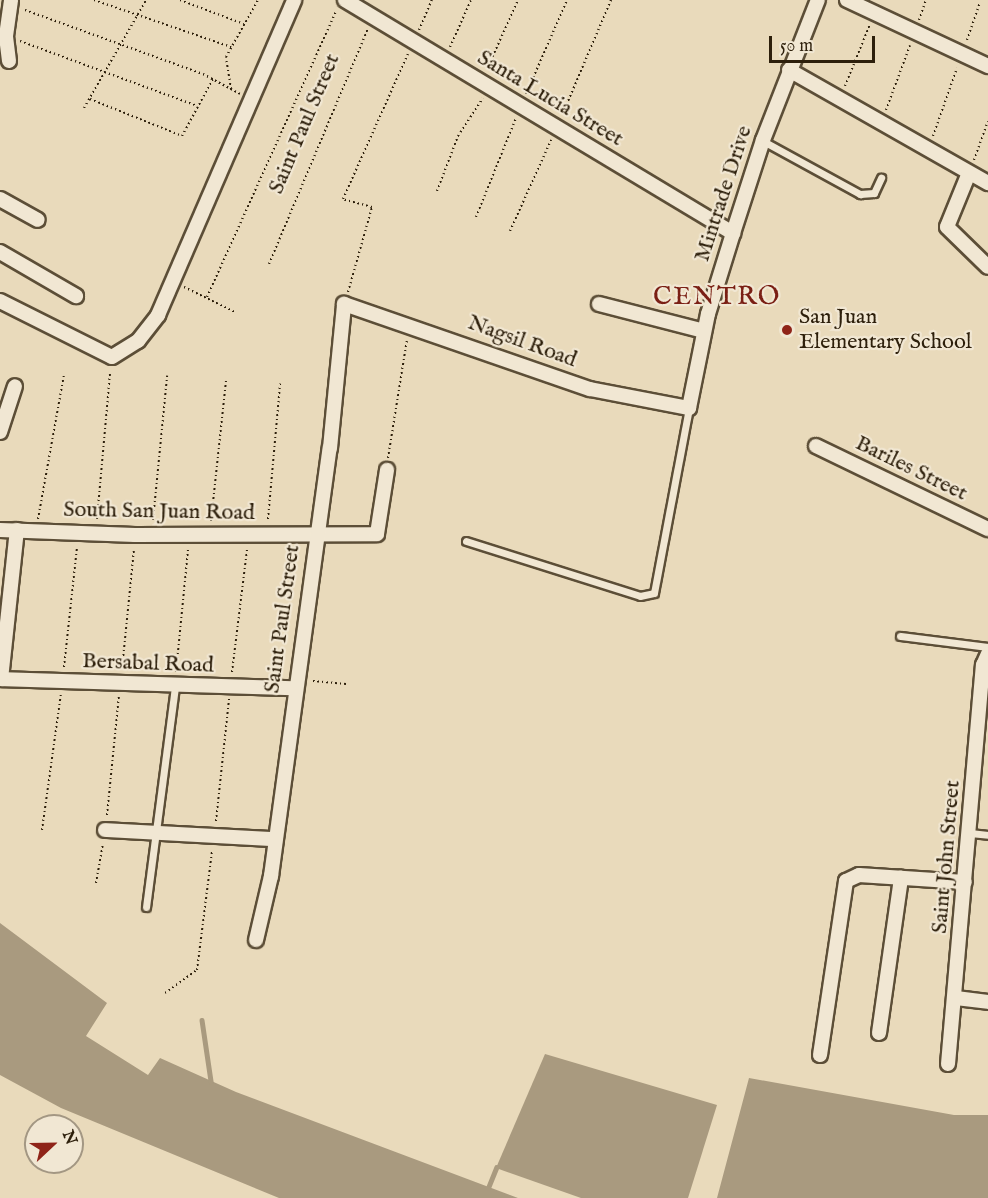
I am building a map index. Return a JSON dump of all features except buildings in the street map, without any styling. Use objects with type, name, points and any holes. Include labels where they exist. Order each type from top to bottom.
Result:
[{"type":"street","points":[[0,301],[112,357],[138,341],[158,315],[253,101],[294,0]]},
{"type":"street","name":"Mintrade Drive","points":[[689,408],[704,331],[733,233],[763,140],[818,0]]},
{"type":"street","points":[[848,0],[988,66]]},
{"type":"street","points":[[9,61],[6,36],[10,2]]},
{"type":"street","name":"Santa Lucia Street","points":[[340,5],[373,17],[733,233]]},
{"type":"street","points":[[789,70],[988,183]]},
{"type":"street","points":[[969,173],[947,227],[988,267]]},
{"type":"street","points":[[0,200],[38,220]]},
{"type":"street","points":[[0,252],[76,296]]},
{"type":"street","name":"Nagsil Road","points":[[345,303],[409,323],[590,388],[689,408]]},
{"type":"street","name":"Saint Paul Street","points":[[256,940],[270,883],[273,838],[317,534],[345,303]]},
{"type":"street","points":[[599,304],[704,331]]},
{"type":"street","points":[[0,432],[15,386]]},
{"type":"street","name":"Bariles Street","points":[[816,446],[988,530]]},
{"type":"street","name":"South San Juan Road","points":[[0,530],[210,536],[377,534],[387,470]]},
{"type":"street","points":[[1,679],[17,531]]},
{"type":"street","name":"Saint John Street","points":[[948,1064],[970,833],[984,726],[984,665],[988,654]]},
{"type":"street","name":"Bersabal Road","points":[[1,679],[230,688],[295,683]]},
{"type":"street","points":[[105,830],[215,833],[273,838]]},
{"type":"street","points":[[820,1055],[842,889],[846,881],[859,875],[966,882]]},
{"type":"street","points":[[879,1033],[902,878]]},
{"type":"street","points":[[956,998],[988,1002]]},
{"type":"lane","points":[[763,140],[860,194],[874,193],[881,178]]},
{"type":"lane","points":[[466,541],[640,596],[654,593],[689,408]]},
{"type":"lane","points":[[900,636],[988,647]]},
{"type":"lane","points":[[146,908],[158,832],[175,687]]},
{"type":"lane","points":[[970,833],[988,835]]},
{"type":"path","points":[[94,0],[231,47]]},
{"type":"path","points":[[84,108],[146,0]]},
{"type":"path","points":[[180,0],[244,24]]},
{"type":"path","points":[[231,89],[226,57],[258,0]]},
{"type":"path","points":[[345,303],[372,207],[343,199],[432,0]]},
{"type":"path","points":[[444,59],[471,0]]},
{"type":"path","points":[[437,191],[458,136],[485,85],[518,0]]},
{"type":"path","points":[[510,231],[611,0]]},
{"type":"path","points":[[882,121],[926,0]]},
{"type":"path","points":[[10,2],[213,79],[253,101]]},
{"type":"path","points":[[929,148],[980,3]]},
{"type":"path","points":[[207,297],[340,5]]},
{"type":"path","points":[[839,99],[875,14]]},
{"type":"path","name":"Saint Paul Street","points":[[269,264],[373,17]]},
{"type":"path","points":[[6,36],[198,106]]},
{"type":"path","points":[[90,99],[182,136],[213,79]]},
{"type":"path","points":[[969,173],[988,121]]},
{"type":"path","points":[[172,282],[235,312]]},
{"type":"path","points":[[387,470],[409,323]]},
{"type":"path","points":[[96,533],[112,357]]},
{"type":"path","points":[[36,531],[64,375]]},
{"type":"path","points":[[152,535],[167,376]]},
{"type":"path","points":[[210,536],[225,381]]},
{"type":"path","points":[[267,534],[280,384]]},
{"type":"path","points":[[96,883],[105,830],[135,535]]},
{"type":"path","points":[[175,687],[190,535]]},
{"type":"path","points":[[165,993],[197,970],[249,535]]},
{"type":"path","points":[[295,683],[349,684]]},
{"type":"shaded area","points":[[0,923],[107,1003],[86,1036],[148,1075],[160,1058],[236,1092],[518,1198],[279,1198],[84,1117],[84,1114],[76,1114],[61,1108],[0,1075]]},
{"type":"shaded area","points":[[545,1054],[717,1105],[688,1198],[581,1198],[496,1168]]},
{"type":"shaded area","points":[[749,1078],[954,1115],[988,1115],[988,1198],[717,1198]]},
{"type":"waterway","points":[[202,1020],[211,1081]]},
{"type":"waterway","points":[[488,1188],[496,1168]]},
{"type":"place","name":"San Juan Elementary School","points":[[787,330]]},
{"type":"district","name":"CENTRO","points":[[717,297]]}]
